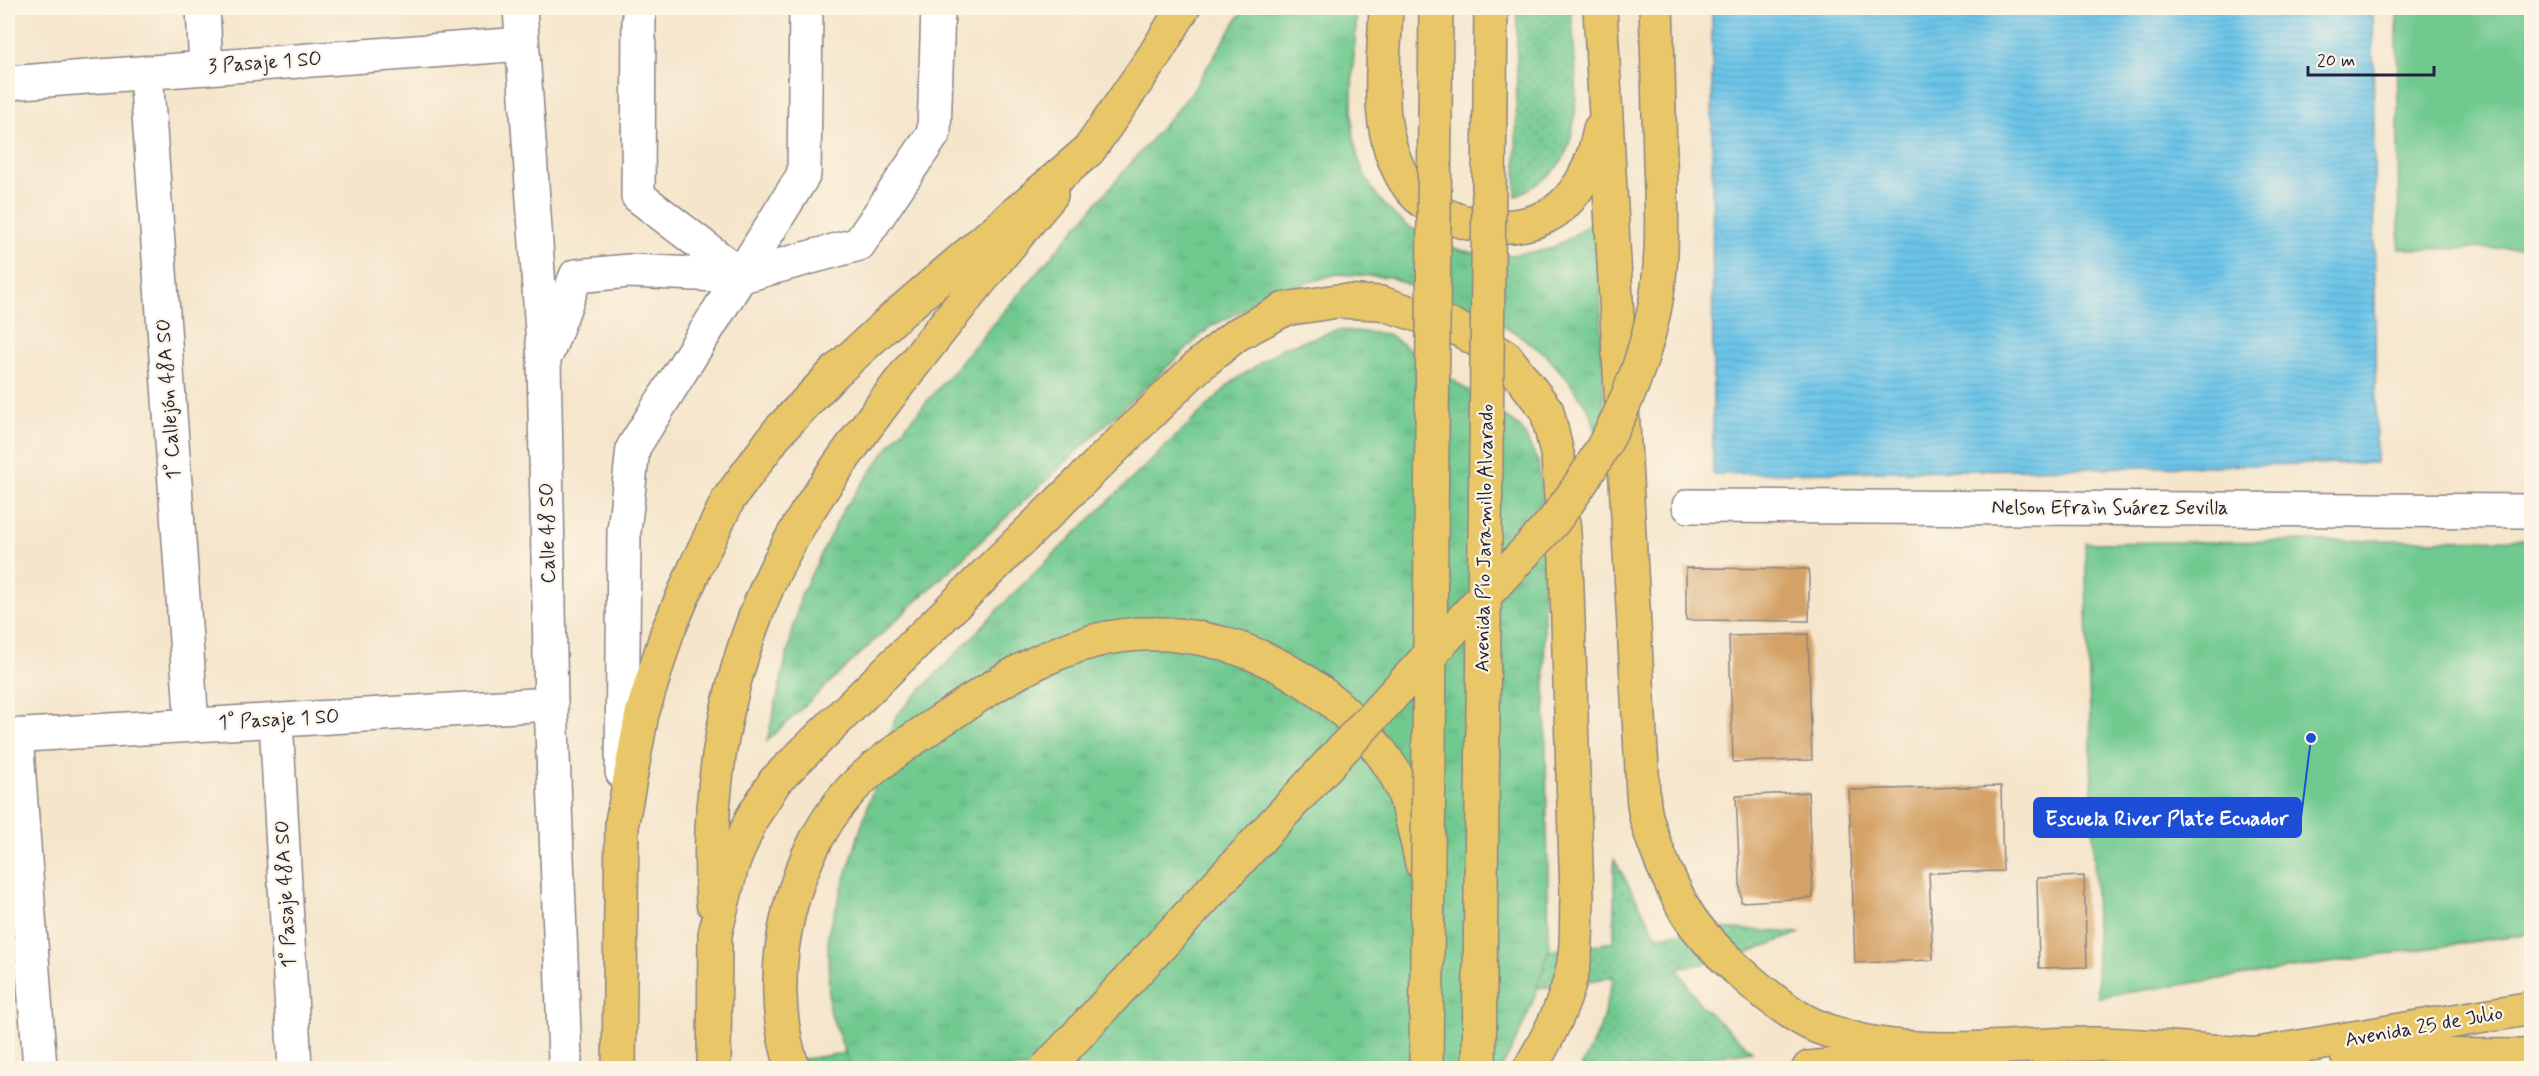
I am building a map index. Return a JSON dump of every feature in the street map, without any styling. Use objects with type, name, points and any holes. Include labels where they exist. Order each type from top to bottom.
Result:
[{"type":"main road","points":[[714,1068],[715,934],[710,862],[714,804],[727,712],[740,659],[764,595],[796,531],[831,474],[954,310],[1089,150],[1154,56],[1183,8]]},
{"type":"main road","points":[[1386,8],[1383,118],[1391,153],[1406,183],[1424,202],[1449,218],[1474,226],[1511,225],[1538,220],[1562,206],[1581,183],[1596,152],[1606,95]]},
{"type":"main road","points":[[1426,1068],[1436,8]]},
{"type":"main road","name":"Avenida Pío Jaramillo Alvarado","points":[[1479,1068],[1491,8]]},
{"type":"main road","points":[[1600,8],[1641,753],[1646,818],[1661,860],[1687,913],[1710,942],[1780,1004],[1818,1027],[1858,1039],[1900,1047],[1974,1050]]},
{"type":"main road","points":[[1047,1068],[1553,522],[1581,486],[1598,458],[1632,390],[1654,310],[1662,204],[1656,8]]},
{"type":"main road","points":[[619,1068],[622,822],[642,714],[667,633],[728,500],[778,432],[834,373],[896,316],[1089,150]]},
{"type":"main road","points":[[715,934],[732,865],[752,818],[775,781],[1197,367],[1236,335],[1285,309],[1338,301],[1381,303],[1455,327],[1506,357],[1547,411],[1558,458],[1566,559],[1577,897],[1576,937],[1572,974],[1560,1011],[1530,1068]]},
{"type":"main road","points":[[792,1064],[782,1018],[781,968],[785,925],[798,878],[818,835],[843,800],[863,777],[1004,678],[1056,653],[1096,640],[1148,634],[1198,638],[1241,647],[1322,693],[1359,725],[1395,772],[1412,820],[1428,891]]},
{"type":"main road","name":"Avenida 25 de Julio","points":[[2174,1068],[2532,1008]]},
{"type":"main road","points":[[1809,1068],[2036,1045],[2098,1044],[2259,1055],[2532,1056]]},
{"type":"street","points":[[203,8],[206,68]]},
{"type":"street","name":"Calle 48 SO","points":[[520,8],[544,362],[551,704],[565,1059]]},
{"type":"street","points":[[639,8],[638,196],[742,276]]},
{"type":"street","points":[[622,822],[624,532],[633,448],[804,174],[806,8]]},
{"type":"street","points":[[544,362],[576,276],[629,271],[742,276],[859,244],[934,133],[938,8]]},
{"type":"street","name":"3 Pasaje 1 SO","points":[[8,83],[522,44]]},
{"type":"street","name":"1° Callejón 48A SO","points":[[146,73],[192,725]]},
{"type":"street","name":"Nelson Efraìn Suárez Sevilla","points":[[1689,506],[2532,511]]},
{"type":"street","name":"1° Pasaje 1 SO","points":[[12,736],[551,704]]},
{"type":"street","name":"1° Pasaje 48A SO","points":[[276,720],[295,1068]]},
{"type":"street","points":[[12,736],[40,1068]]},
{"type":"green space","points":[[1244,8],[1357,8],[1352,93],[1355,144],[1363,171],[1377,195],[1396,216],[1418,232],[1443,245],[1470,252],[1498,255],[1535,252],[1551,248],[1598,218],[1606,472],[1591,413],[1568,380],[1546,355],[1515,332],[1390,277],[1336,274],[1277,292],[1210,327],[767,741],[801,595],[843,510],[894,440],[1191,93]]},
{"type":"green space","points":[[1517,8],[1571,8],[1576,90],[1572,134],[1566,152],[1548,176],[1516,196]]},
{"type":"green space","points":[[2397,8],[2531,8],[2531,248],[2399,249]]},
{"type":"green space","points":[[1338,330],[1388,334],[1521,428],[1538,462],[1542,493],[1549,949],[1529,1011],[1517,1040],[1501,1068],[851,1068],[829,1009],[828,933],[896,716],[1016,591],[1232,382],[1284,347]]},
{"type":"green space","points":[[2531,539],[2531,933],[2098,997],[2085,543]]},
{"type":"green space","points":[[1614,859],[1657,936],[1716,928],[1800,933],[1727,960],[1677,968],[1701,1006],[1752,1051],[1648,1068],[1581,1068],[1600,1028],[1614,977],[1010,1068],[744,1068],[1329,981],[1614,942]]},
{"type":"water","points":[[1712,8],[2373,8],[2376,463],[1713,474]]},
{"type":"building","points":[[1686,568],[1809,569],[1809,621],[1686,620]]},
{"type":"building","points":[[1808,634],[1812,760],[1733,762],[1729,636]]},
{"type":"building","points":[[2001,786],[2003,871],[1929,873],[1933,960],[1855,963],[1849,790]]},
{"type":"building","points":[[1808,792],[1813,898],[1741,902],[1736,796]]},
{"type":"building","points":[[2084,876],[2087,967],[2039,968],[2037,878]]},
{"type":"place","name":"Escuela River Plate Ecuador","points":[[2311,738]]}]
